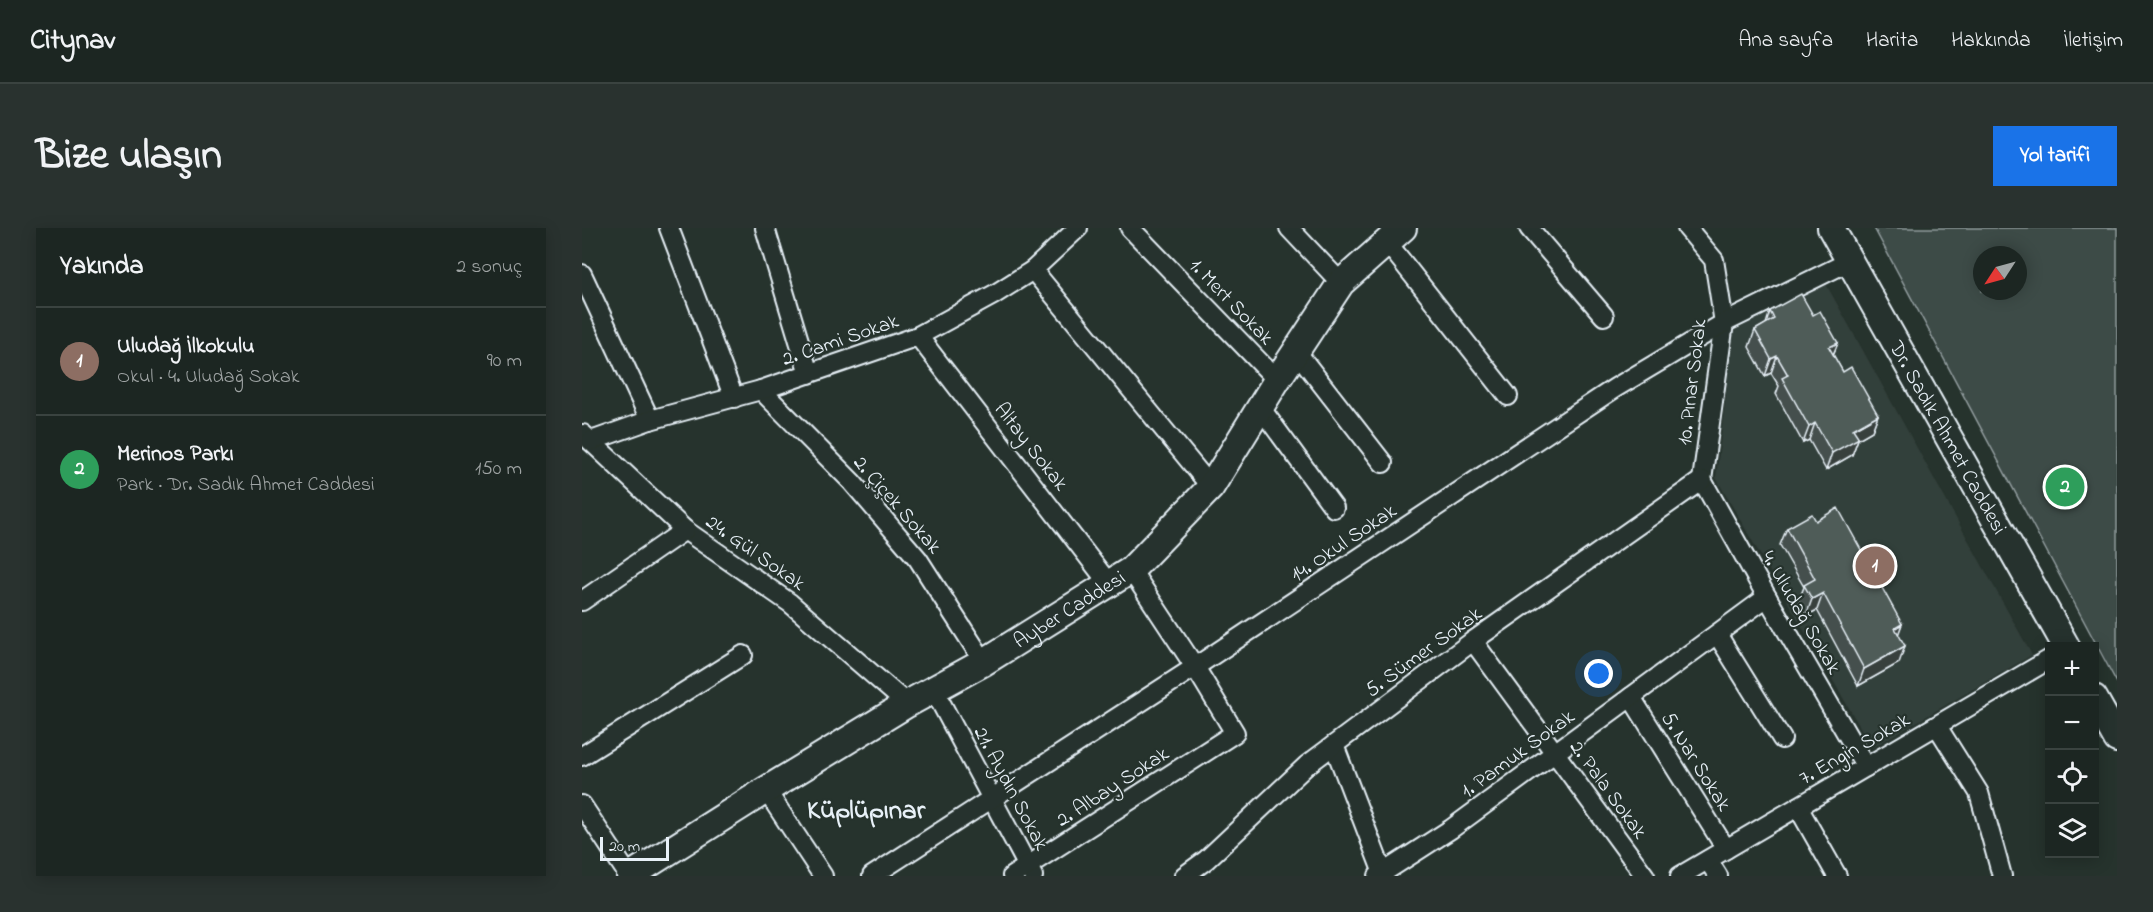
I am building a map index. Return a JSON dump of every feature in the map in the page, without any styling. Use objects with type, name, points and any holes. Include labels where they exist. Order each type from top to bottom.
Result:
[{"type":"main road","name":"Dr. Sadık Ahmet Caddesi","points":[[1831,228],[2064,642]]},
{"type":"main road","name":"Ayber Caddesi","points":[[629,876],[907,704],[984,662],[1131,570],[1211,487],[1277,380],[1341,283],[1395,235]]},
{"type":"main road","points":[[2099,707],[2117,739]]},
{"type":"street","points":[[669,228],[734,398]]},
{"type":"street","points":[[765,228],[809,374]]},
{"type":"street","name":"2. Cami Sokak","points":[[586,437],[734,398],[918,336],[995,294],[1033,270],[1070,238],[1078,228]]},
{"type":"street","name":"1. Mert Sokak","points":[[1130,228],[1277,380]]},
{"type":"street","points":[[1288,228],[1341,283]]},
{"type":"street","points":[[1529,228],[1604,316]]},
{"type":"street","name":"10. Pınar Sokak","points":[[1687,228],[1714,260],[1724,322],[1702,480]]},
{"type":"street","points":[[1395,235],[1508,396]]},
{"type":"street","name":"14. Okul Sokak","points":[[872,876],[1195,667],[1615,388],[1724,322],[1850,261]]},
{"type":"street","points":[[1033,270],[1211,487]]},
{"type":"street","points":[[582,274],[650,420]]},
{"type":"street","name":"Altay Sokak","points":[[918,336],[1110,585]]},
{"type":"street","points":[[1296,351],[1383,463]]},
{"type":"street","name":"2. Çiçek Sokak","points":[[760,390],[852,482],[918,559],[984,662]]},
{"type":"street","points":[[1260,407],[1334,508]]},
{"type":"street","name":"24. Gül Sokak","points":[[586,437],[685,530],[790,603],[907,704]]},
{"type":"street","name":"4. Uludağ Sokak","points":[[1702,480],[1866,767]]},
{"type":"street","name":"5. Sümer Sokak","points":[[1184,876],[1206,860],[1307,765],[1334,744],[1473,641],[1702,480]]},
{"type":"street","points":[[582,601],[685,530]]},
{"type":"street","points":[[1131,570],[1195,667]]},
{"type":"street","name":"1. Pamuk Sokak","points":[[1382,875],[1451,829],[1767,597]]},
{"type":"street","points":[[1717,634],[1782,739]]},
{"type":"street","name":"2. Pala Sokak","points":[[1473,641],[1638,874]]},
{"type":"street","points":[[582,756],[743,655]]},
{"type":"street","name":"7. Engin Sokak","points":[[1680,876],[2045,661]]},
{"type":"street","name":"2. Albay Sokak","points":[[1012,876],[1030,871],[1236,733],[1195,667]]},
{"type":"street","name":"21. Aydın Sokak","points":[[934,690],[1030,871]]},
{"type":"street","name":"5. Nar Sokak","points":[[1631,697],[1726,849]]},
{"type":"street","points":[[1937,726],[1979,793],[2002,876]]},
{"type":"street","points":[[1334,744],[1382,875]]},
{"type":"street","points":[[766,790],[823,876]]},
{"type":"street","points":[[582,805],[629,876]]},
{"type":"street","points":[[1798,807],[1837,876]]},
{"type":"street","points":[[1707,860],[1718,876]]},
{"type":"shaded area","points":[[1874,228],[2117,228],[2117,683],[2099,649],[2099,642],[2095,642]]},
{"type":"shaded area","points":[[1826,284],[2032,655],[1872,748],[1716,478],[1733,331]]},
{"type":"building","points":[[1801,294],[1813,315],[1820,311],[1838,343],[1829,347],[1843,372],[1851,367],[1878,415],[1853,429],[1859,438],[1832,453],[1815,423],[1809,427],[1782,378],[1788,375],[1777,356],[1771,359],[1755,330],[1774,319],[1770,311]]},
{"type":"building","points":[[1838,508],[1902,624],[1895,628],[1905,646],[1864,669],[1823,593],[1812,599],[1804,585],[1815,579],[1787,528],[1812,514],[1816,521]]},
{"type":"place","name":"Merinos Parkı","points":[[2065,487]]},
{"type":"place","name":"Uludağ İlkokulu","points":[[1875,566]]},
{"type":"district","name":"Küplüpınar","points":[[866,809]]}]
